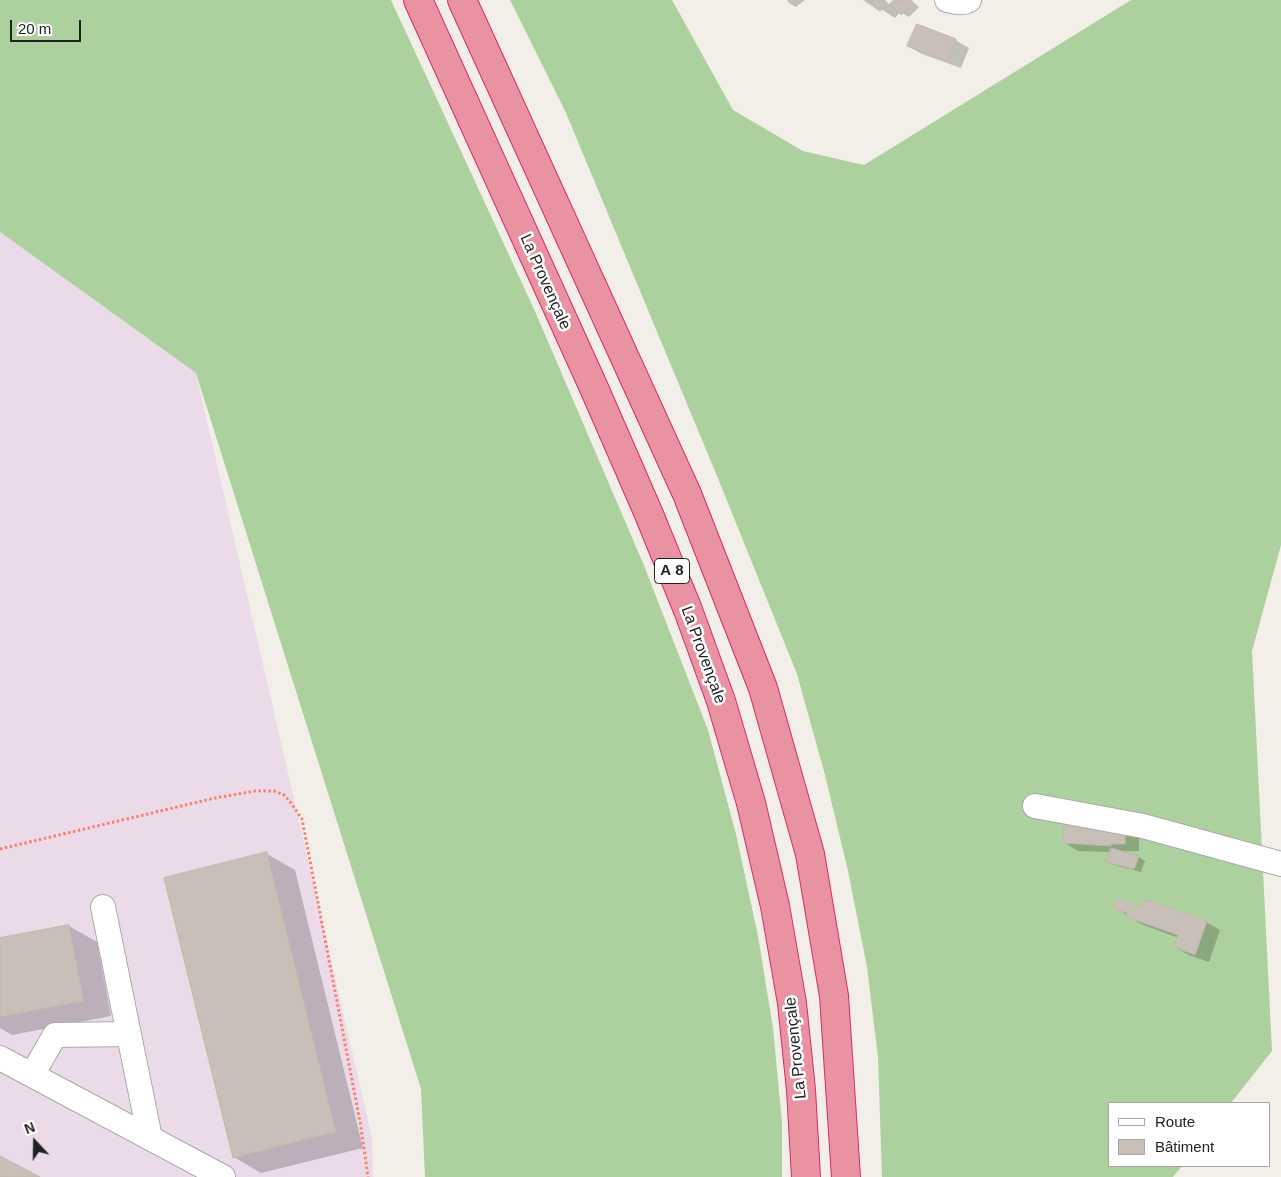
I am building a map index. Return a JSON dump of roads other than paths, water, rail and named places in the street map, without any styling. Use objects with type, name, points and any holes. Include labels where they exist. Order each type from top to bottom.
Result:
[{"type":"highway","name":"La Provençale","points":[[418,0],[594,388],[648,512],[688,610],[721,701],[751,803],[779,925],[792,1003],[801,1090],[806,1177]]},
{"type":"highway","name":"A 8","points":[[462,0],[686,494],[763,688],[810,854],[834,996],[846,1177]]},
{"type":"street","points":[[947,0],[966,2],[969,0]]},
{"type":"street","points":[[1036,806],[1143,826],[1281,864]]},
{"type":"street","points":[[103,907],[150,1138]]},
{"type":"street","points":[[32,1075],[55,1035],[129,1034]]},
{"type":"street","points":[[0,1058],[223,1177]]}]
